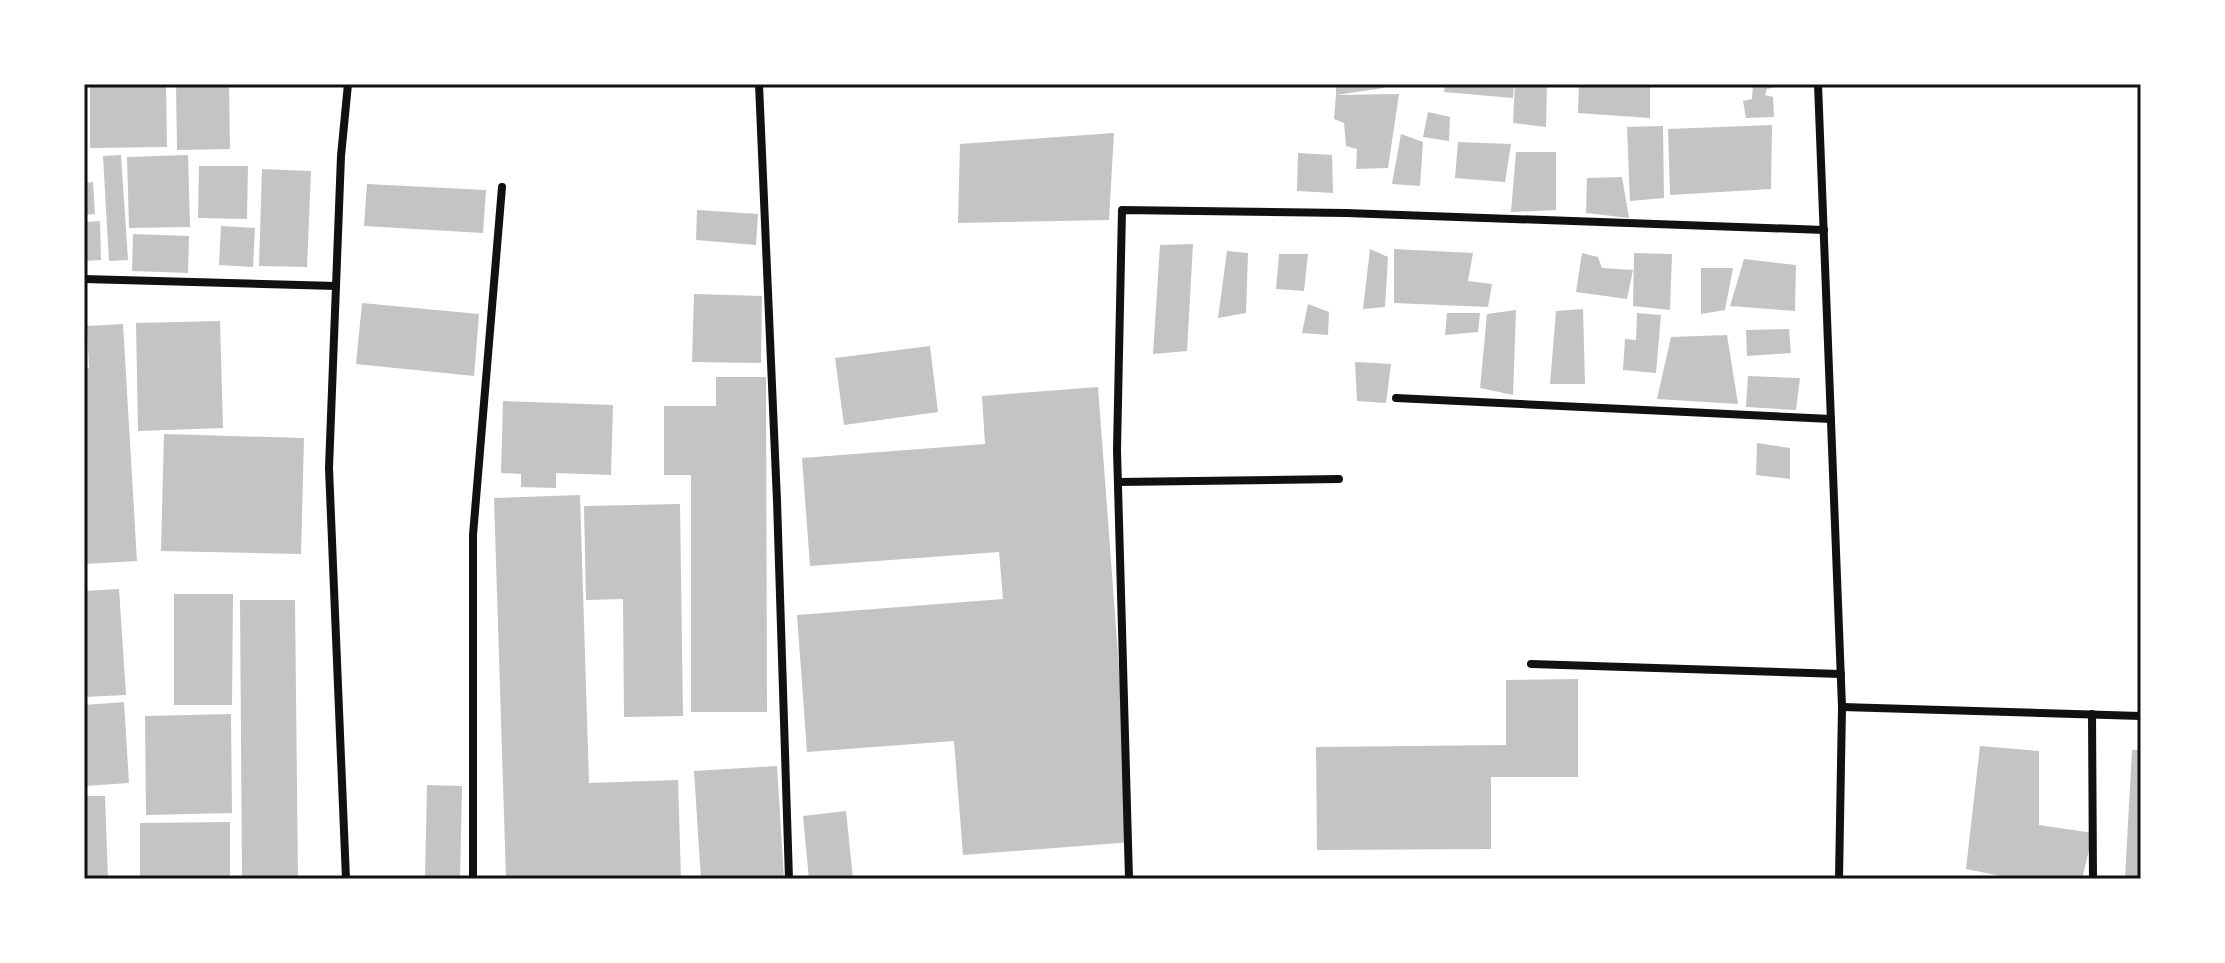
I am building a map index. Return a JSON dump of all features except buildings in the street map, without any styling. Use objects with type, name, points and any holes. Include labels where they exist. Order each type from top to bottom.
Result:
[{"type":"street","points":[[346,879],[329,468],[341,156],[348,84]]},
{"type":"street","points":[[759,84],[789,879]]},
{"type":"street","points":[[1818,84],[1842,707],[1839,879]]},
{"type":"street","points":[[473,879],[473,535],[502,187]]},
{"type":"street","points":[[1129,879],[1118,482],[1122,210],[1346,213],[1824,230]]},
{"type":"street","points":[[84,279],[336,286]]},
{"type":"street","points":[[1396,398],[1831,419]]},
{"type":"street","points":[[1118,482],[1339,479]]},
{"type":"street","points":[[1531,664],[1841,674]]},
{"type":"street","points":[[1842,707],[2141,716]]},
{"type":"street","points":[[2092,714],[2093,879]]}]
